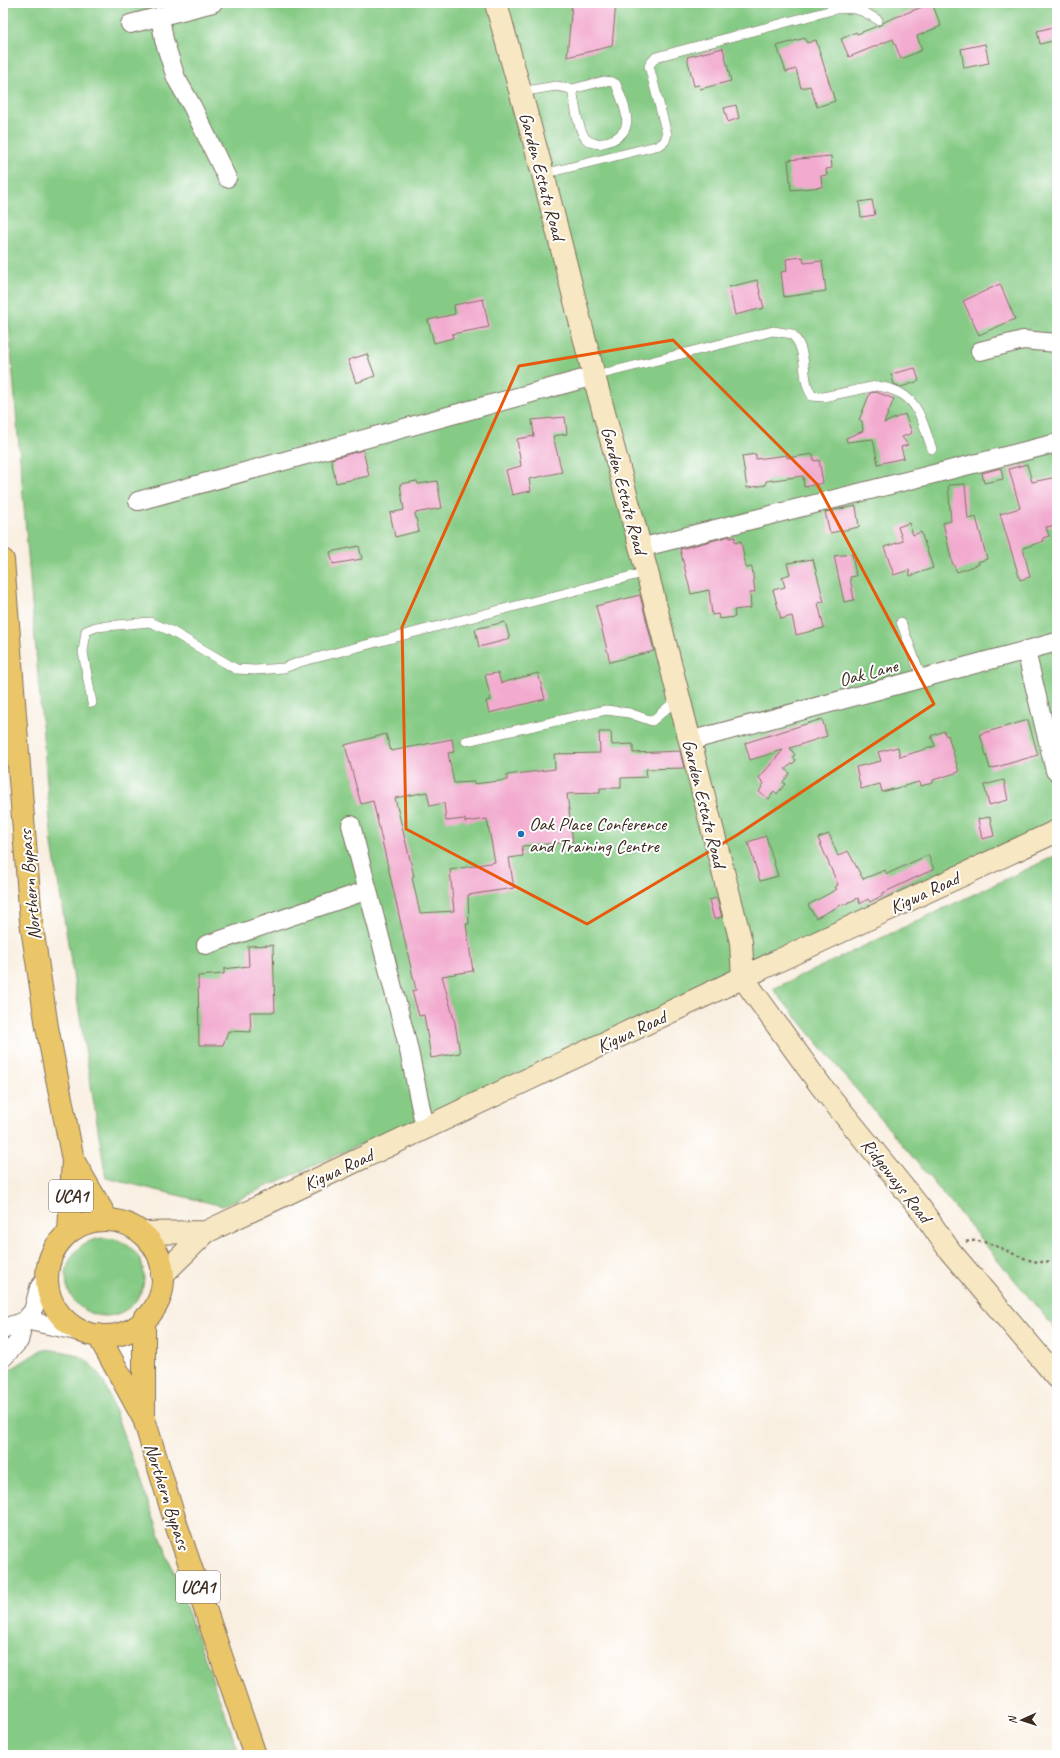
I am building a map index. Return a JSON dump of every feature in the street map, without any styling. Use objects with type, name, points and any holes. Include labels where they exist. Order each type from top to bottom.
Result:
[{"type":"main road","name":"Northern Bypass","points":[[3,560],[31,921],[47,1027],[73,1160]]},
{"type":"main road","name":"UCA1","points":[[73,1160],[107,1219]]},
{"type":"main road","name":"UCA1","points":[[69,1232],[73,1160]]},
{"type":"main road","points":[[107,1219],[116,1220],[130,1225],[142,1233],[152,1244],[159,1257],[162,1286],[158,1300],[150,1314],[138,1326],[123,1333],[106,1336],[94,1334],[74,1327],[62,1316],[52,1302],[47,1277],[52,1254],[60,1241],[69,1232],[81,1225],[93,1221],[107,1219]]},
{"type":"main road","name":"UCA1","points":[[144,1320],[144,1419]]},
{"type":"main road","name":"UCA1","points":[[94,1334],[144,1419]]},
{"type":"main road","name":"Northern Bypass","points":[[144,1419],[177,1527],[255,1755]]},
{"type":"street","points":[[130,24],[213,3]]},
{"type":"street","name":"Garden Estate Road","points":[[496,3],[543,174],[594,376],[647,572],[741,942],[743,978]]},
{"type":"street","points":[[160,16],[164,40],[176,78],[192,106],[227,178]]},
{"type":"street","points":[[980,351],[1023,340],[1057,343]]},
{"type":"street","points":[[138,501],[594,376]]},
{"type":"street","points":[[640,548],[1057,443]]},
{"type":"street","name":"Oak Lane","points":[[689,741],[1057,642]]},
{"type":"street","points":[[1026,651],[1055,771]]},
{"type":"street","points":[[351,825],[408,1046],[425,1128]]},
{"type":"street","name":"Kigwa Road","points":[[206,1232],[1057,831]]},
{"type":"street","points":[[206,945],[368,890]]},
{"type":"street","name":"Ridgeways Road","points":[[743,978],[821,1086],[920,1208],[950,1251],[1057,1377]]},
{"type":"street","points":[[142,1233],[206,1232]]},
{"type":"street","points":[[162,1275],[206,1232]]},
{"type":"street","points":[[14,1325],[33,1311],[40,1288],[47,1277]]},
{"type":"street","points":[[14,1325],[94,1334]]},
{"type":"street","points":[[3,1358],[19,1341],[21,1333],[14,1325]]},
{"type":"lane","points":[[543,174],[660,145],[665,141],[667,134],[649,66],[656,57],[836,9],[851,8],[862,10],[878,20]]},
{"type":"lane","points":[[520,92],[556,86],[572,89],[604,81],[612,82],[616,84],[628,120],[624,133],[609,141],[596,144],[587,140],[582,133],[576,113],[572,89]]},
{"type":"lane","points":[[594,376],[773,331],[792,334],[799,344],[804,362],[807,389],[812,396],[823,397],[876,386],[886,387],[912,401],[918,408],[932,449]]},
{"type":"lane","points":[[92,703],[83,652],[86,631],[96,627],[150,622],[171,631],[236,669],[255,670],[284,668],[300,662],[647,572]]},
{"type":"lane","points":[[901,622],[922,679]]},
{"type":"lane","points":[[466,741],[606,710],[629,713],[652,721],[674,702],[689,741]]},
{"type":"path","points":[[950,1251],[967,1241],[979,1242],[996,1246],[1016,1255],[1040,1262],[1057,1260]]},
{"type":"highlighted area","points":[[673,340],[817,484],[934,704],[737,835],[587,924],[406,829],[402,627],[519,366]]},
{"type":"green space","points":[[3,3],[1057,3],[1057,833],[223,1206],[106,1178],[52,844],[3,254]]},
{"type":"green space","points":[[1057,855],[1057,1331],[773,989]]},
{"type":"green space","points":[[97,1238],[113,1238],[127,1244],[138,1255],[144,1269],[144,1285],[138,1299],[127,1310],[113,1316],[97,1316],[83,1310],[72,1299],[66,1285],[66,1269],[72,1255],[83,1244]]},
{"type":"green space","points":[[43,1349],[66,1352],[81,1357],[94,1368],[106,1387],[240,1755],[3,1755],[3,1374]]},
{"type":"building","points":[[572,3],[616,3],[612,46],[567,57]]},
{"type":"building","points":[[932,3],[941,26],[917,36],[922,50],[901,59],[893,39],[849,57],[841,39],[856,32],[857,34],[880,25],[886,21]]},
{"type":"building","points":[[1057,26],[1057,40],[1040,44],[1037,31]]},
{"type":"building","points":[[805,38],[807,43],[816,40],[835,101],[817,107],[810,86],[801,88],[796,69],[786,72],[777,46]]},
{"type":"building","points":[[985,44],[989,63],[964,68],[961,49]]},
{"type":"building","points":[[723,48],[731,81],[700,89],[699,85],[694,86],[687,57]]},
{"type":"building","points":[[736,105],[739,118],[728,122],[724,108]]},
{"type":"building","points":[[831,156],[832,168],[826,169],[827,175],[821,176],[822,187],[791,190],[788,160]]},
{"type":"building","points":[[872,200],[875,215],[861,217],[859,202]]},
{"type":"building","points":[[803,257],[804,263],[822,261],[826,291],[784,297],[781,272],[787,271],[786,259]]},
{"type":"building","points":[[757,280],[764,308],[735,315],[729,287]]},
{"type":"building","points":[[1000,284],[1015,319],[979,335],[963,301]]},
{"type":"building","points":[[483,299],[489,327],[452,334],[453,338],[434,343],[428,320],[455,314],[454,305]]},
{"type":"building","points":[[367,354],[375,376],[356,383],[348,360]]},
{"type":"building","points":[[915,368],[919,381],[901,387],[894,384],[891,374]]},
{"type":"building","points":[[876,392],[894,399],[884,423],[905,414],[912,433],[902,437],[908,445],[901,447],[904,458],[878,464],[873,439],[847,442],[846,438],[863,431],[862,421],[859,420],[870,393]]},
{"type":"building","points":[[565,417],[567,434],[553,436],[562,472],[529,479],[531,491],[512,495],[506,470],[521,466],[517,439],[534,436],[532,420]]},
{"type":"building","points":[[363,450],[369,476],[336,483],[331,459]]},
{"type":"building","points":[[756,454],[756,459],[787,455],[787,458],[813,454],[814,461],[819,460],[823,483],[804,487],[803,476],[766,481],[766,485],[747,488],[742,456]]},
{"type":"building","points":[[1027,464],[1032,482],[1057,477],[1057,525],[1046,527],[1049,536],[1043,538],[1044,541],[1023,548],[1030,577],[1020,580],[1000,514],[1020,508],[1009,469]]},
{"type":"building","points":[[1001,468],[1003,479],[984,483],[982,473]]},
{"type":"building","points":[[417,481],[418,484],[437,481],[442,508],[415,513],[419,531],[395,537],[390,513],[404,510],[400,484]]},
{"type":"building","points":[[965,484],[968,519],[976,517],[987,559],[978,562],[979,564],[957,572],[952,562],[943,523],[951,521],[948,485]]},
{"type":"building","points":[[856,506],[859,527],[830,533],[825,512]]},
{"type":"building","points":[[909,523],[913,535],[921,532],[933,568],[910,576],[909,570],[894,575],[884,547],[903,541],[898,527]]},
{"type":"building","points":[[730,536],[730,538],[735,537],[735,543],[741,541],[746,568],[752,567],[755,592],[750,593],[751,608],[734,610],[735,617],[719,619],[718,614],[712,615],[709,590],[691,594],[680,549]]},
{"type":"building","points":[[359,546],[362,559],[333,564],[330,552]]},
{"type":"building","points":[[852,554],[856,576],[850,577],[854,600],[844,602],[834,556]]},
{"type":"building","points":[[813,559],[824,602],[818,603],[824,628],[796,635],[792,616],[781,619],[773,590],[785,587],[782,577],[790,574],[787,563]]},
{"type":"building","points":[[640,595],[654,651],[610,662],[596,606]]},
{"type":"building","points":[[505,622],[510,639],[479,647],[475,629]]},
{"type":"building","points":[[498,673],[501,683],[538,673],[545,699],[489,713],[486,701],[491,700],[485,675]]},
{"type":"building","points":[[822,719],[827,736],[790,748],[795,755],[793,757],[796,761],[785,769],[790,773],[783,782],[785,784],[777,794],[774,791],[769,799],[759,792],[764,783],[759,778],[783,750],[750,760],[745,743]]},
{"type":"building","points":[[1028,720],[1038,755],[990,769],[980,734]]},
{"type":"building","points":[[944,731],[946,736],[948,735],[959,772],[933,780],[933,783],[920,786],[919,782],[882,792],[880,784],[861,789],[856,767],[881,761],[878,752],[898,747],[900,757],[935,746],[931,736]]},
{"type":"building","points":[[599,732],[611,732],[612,745],[633,744],[633,753],[680,751],[684,768],[646,769],[647,777],[621,778],[621,788],[600,788],[600,793],[567,794],[573,842],[522,846],[523,856],[509,858],[514,888],[468,895],[469,924],[466,924],[473,971],[442,976],[455,1023],[460,1053],[431,1058],[424,1015],[419,1016],[412,991],[416,990],[373,801],[361,804],[345,745],[386,734],[391,751],[452,739],[454,752],[448,753],[454,783],[474,782],[474,784],[507,780],[507,775],[555,769],[554,754],[600,753]],"holes":[[[427,792],[430,806],[444,803],[446,821],[465,819],[465,822],[487,819],[495,862],[450,870],[454,911],[420,913],[412,877],[414,876],[395,798]]]},
{"type":"building","points":[[1004,780],[1008,800],[989,805],[984,785]]},
{"type":"building","points":[[990,817],[994,836],[982,839],[978,819]]},
{"type":"building","points":[[829,834],[838,856],[848,851],[863,879],[885,870],[887,874],[928,855],[934,869],[883,893],[883,895],[870,902],[868,899],[860,904],[858,898],[816,918],[808,905],[837,889],[835,887],[838,885],[818,838]]},
{"type":"building","points":[[766,836],[778,876],[760,881],[748,842]]},
{"type":"building","points":[[717,898],[722,917],[714,919],[709,900]]},
{"type":"building","points":[[273,945],[275,1012],[250,1012],[251,1032],[228,1031],[223,1045],[199,1045],[198,976],[224,974],[224,969],[249,966],[248,946]]},
{"type":"place","name":"Oak Place Conference and Training Centre","points":[[521,834]]}]
